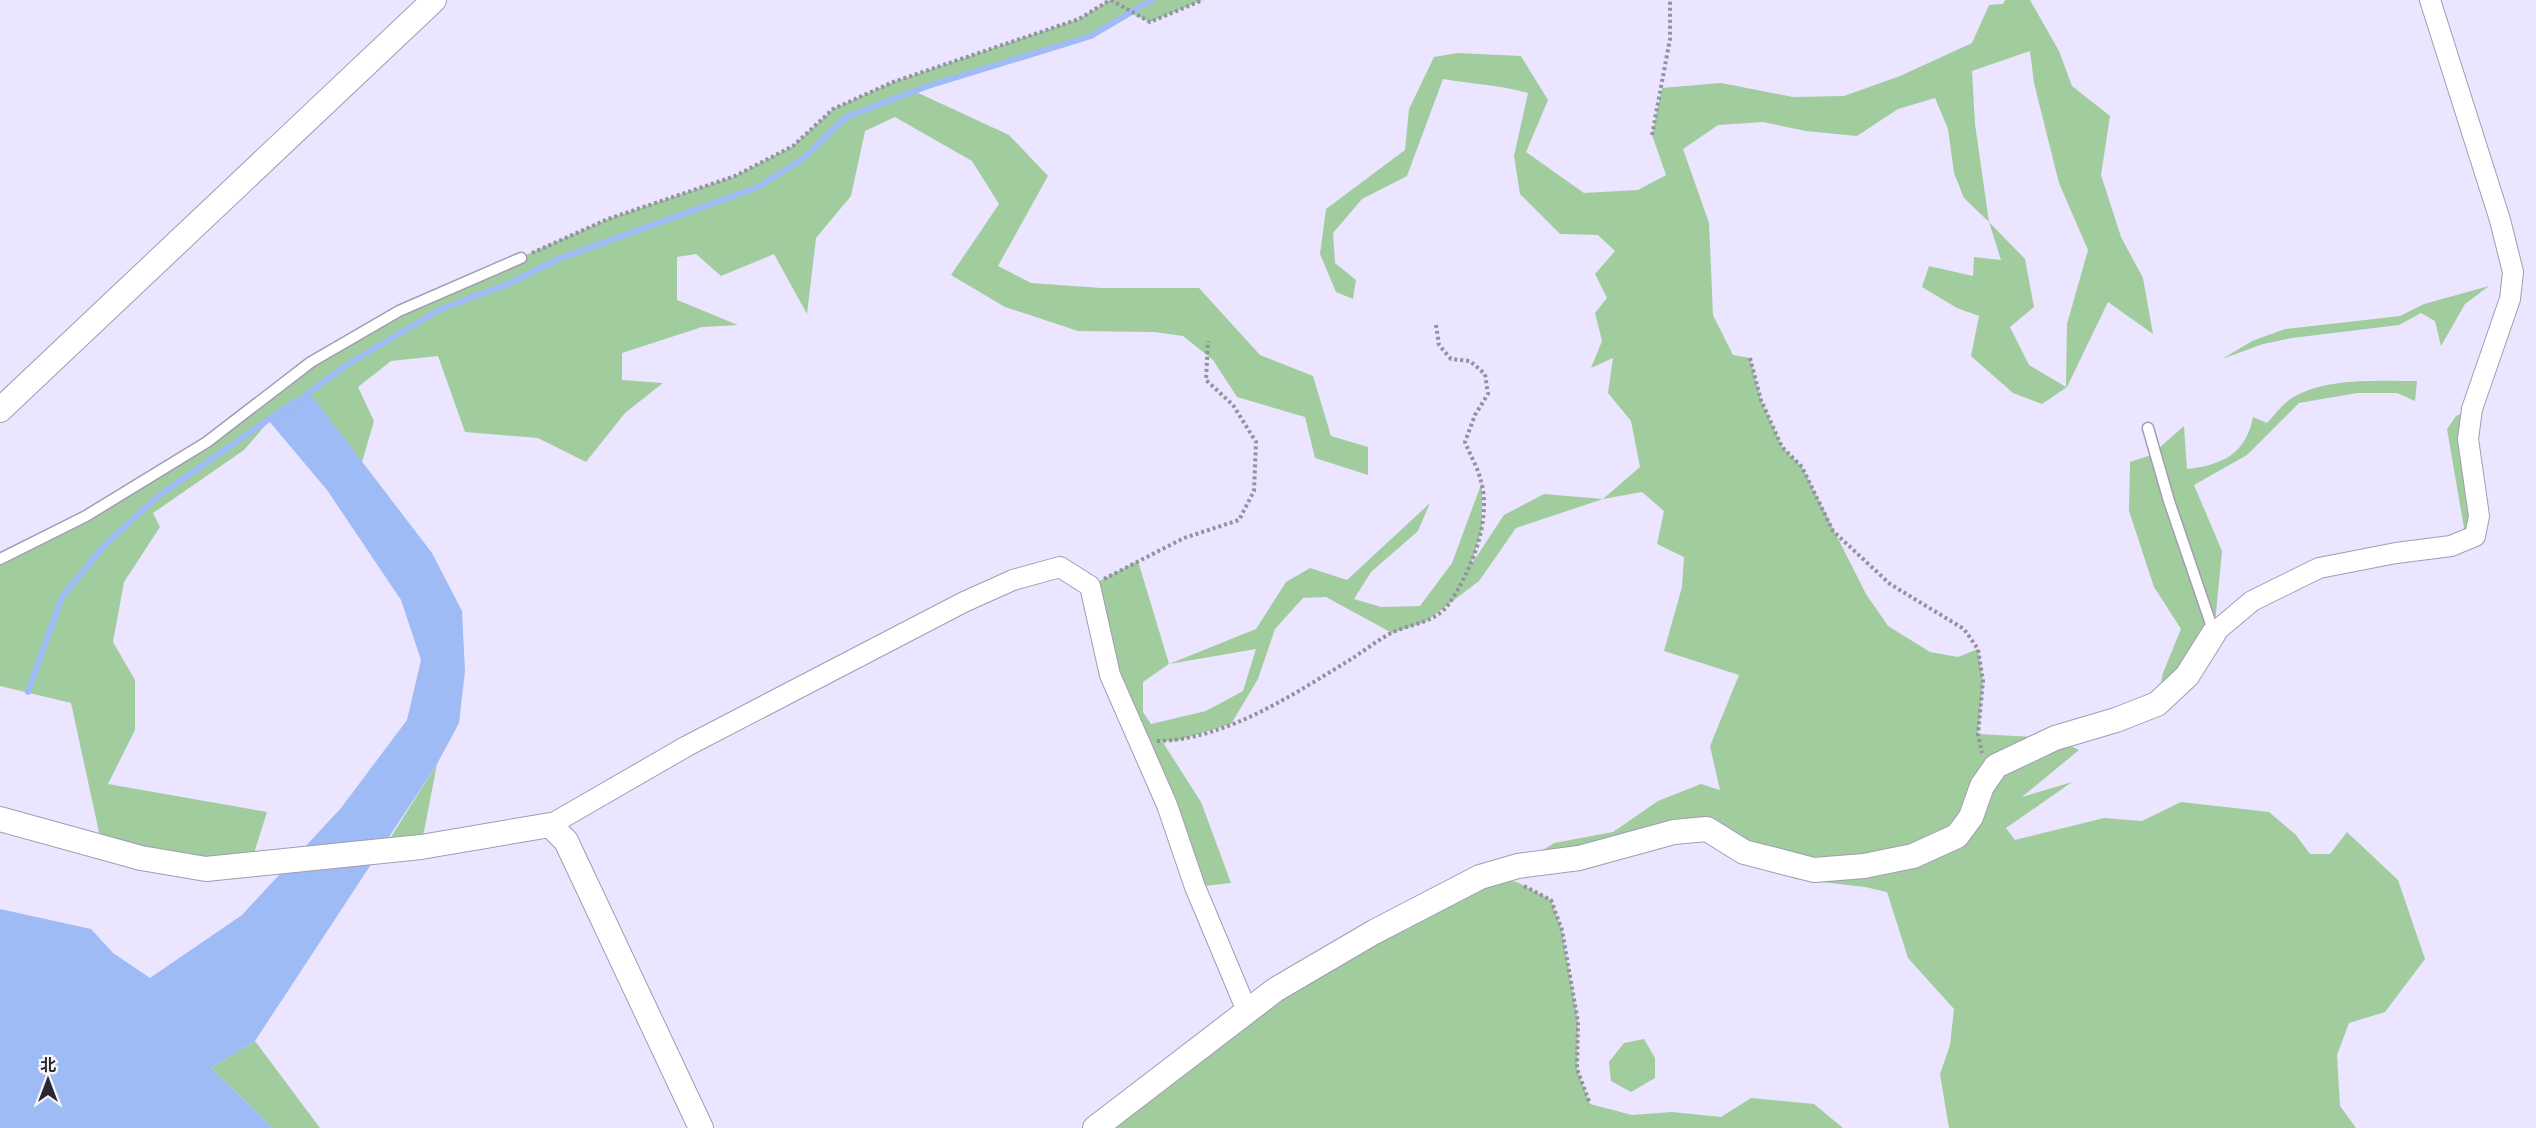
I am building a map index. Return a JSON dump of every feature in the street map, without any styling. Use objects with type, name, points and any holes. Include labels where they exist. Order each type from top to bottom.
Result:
[{"type":"street","points":[[0,410],[434,0]]},
{"type":"street","points":[[1095,1128],[1275,990],[1321,962],[1479,877],[1518,866],[1579,858],[1674,832],[1707,829],[1744,852],[1814,870],[1864,866],[1913,856],[1957,836],[1971,817],[1982,786],[1996,766],[2055,738],[2116,720],[2157,704],[2187,676],[2214,633],[2252,601],[2319,568],[2396,553],[2451,546],[2475,536],[2479,516],[2468,439],[2472,409],[2510,298],[2513,272],[2500,220],[2430,0]]},
{"type":"street","points":[[0,819],[141,858],[206,869],[421,847],[550,825],[687,746],[964,602],[1013,580],[1060,567],[1090,586],[1110,675],[1167,805],[1195,887],[1247,1011]]},
{"type":"street","points":[[550,825],[566,841],[701,1128]]},
{"type":"lane","points":[[0,560],[86,516],[207,442],[311,362],[399,310],[521,258]]},
{"type":"lane","points":[[2148,428],[2169,501],[2214,633]]},
{"type":"path","points":[[521,258],[608,219],[735,176],[794,146],[833,109],[892,82],[1079,19],[1110,0],[1150,22],[1203,0]]},
{"type":"path","points":[[1652,135],[1670,39],[1670,0]]},
{"type":"path","points":[[1138,741],[1176,741],[1231,724],[1308,684],[1392,633],[1425,622],[1446,608],[1470,567],[1482,528],[1482,482],[1465,442],[1475,414],[1488,394],[1485,374],[1470,361],[1451,359],[1439,345],[1436,325]]},
{"type":"path","points":[[1090,586],[1184,538],[1239,520],[1254,490],[1256,442],[1233,405],[1206,380],[1208,341]]},
{"type":"path","points":[[1750,358],[1761,400],[1782,447],[1802,467],[1833,531],[1890,584],[1964,629],[1978,649],[1983,681],[1978,734],[1988,777]]},
{"type":"path","points":[[1517,882],[1551,900],[1562,930],[1578,1022],[1577,1069],[1590,1104]]},
{"type":"green space","points":[[1110,0],[1203,0],[1150,22],[1130,13],[1091,36],[914,91],[1009,135],[1048,176],[998,266],[1031,283],[1101,288],[1199,288],[1260,355],[1313,376],[1331,436],[1368,447],[1368,475],[1315,458],[1305,417],[1237,397],[1213,360],[1183,336],[1154,332],[1078,331],[1005,307],[951,275],[999,204],[972,161],[895,117],[865,131],[851,196],[816,238],[807,314],[774,254],[721,276],[696,254],[677,257],[677,300],[738,325],[702,327],[622,353],[622,380],[663,383],[625,413],[586,462],[538,438],[465,432],[438,356],[391,361],[358,387],[374,421],[362,462],[308,392],[269,421],[244,450],[153,513],[160,527],[124,582],[113,642],[135,680],[135,730],[108,784],[267,812],[250,866],[102,846],[71,703],[0,686],[0,559],[207,442],[311,362],[399,311],[608,219],[735,176],[793,146],[833,109],[893,82],[1079,19]]},
{"type":"green space","points":[[2005,0],[2030,0],[2059,51],[2072,86],[2110,116],[2101,175],[2121,237],[2143,278],[2153,334],[2108,302],[2067,387],[2042,404],[2013,393],[1971,356],[1979,316],[1957,308],[1922,287],[1929,266],[1973,276],[1974,257],[2001,260],[1989,222],[1964,198],[1954,173],[1948,129],[1935,98],[1898,109],[1857,136],[1806,131],[1763,122],[1718,125],[1683,149],[1709,223],[1713,315],[1733,355],[1750,358],[1761,400],[1782,447],[1802,467],[1866,594],[1888,626],[1930,652],[1958,657],[1978,649],[1983,681],[1978,734],[2055,738],[2079,750],[2022,797],[2072,782],[2006,828],[2015,840],[2104,818],[2142,821],[2181,802],[2269,812],[2296,835],[2310,854],[2330,854],[2347,832],[2398,880],[2425,959],[2385,1012],[2349,1023],[2337,1055],[2340,1106],[2356,1128],[1949,1128],[1940,1074],[1950,1045],[1954,1009],[1908,958],[1887,892],[1865,887],[1795,879],[1707,829],[1518,866],[1554,843],[1613,832],[1658,801],[1701,784],[1720,790],[1710,746],[1739,675],[1664,651],[1682,587],[1684,557],[1657,544],[1664,511],[1642,492],[1603,499],[1640,467],[1631,421],[1608,393],[1613,358],[1591,368],[1602,341],[1595,313],[1607,298],[1595,274],[1615,251],[1598,235],[1560,234],[1520,194],[1514,156],[1528,93],[1443,79],[1407,176],[1362,199],[1333,233],[1335,263],[1356,280],[1353,299],[1336,292],[1320,254],[1326,209],[1405,150],[1409,109],[1434,57],[1458,53],[1521,56],[1548,100],[1526,152],[1584,193],[1638,190],[1666,175],[1652,135],[1662,88],[1721,83],[1793,97],[1844,96],[1900,76],[1972,43],[1989,5],[2003,4]],"holes":[[[2030,51],[2034,83],[2059,183],[2088,250],[2067,324],[2066,387],[2029,365],[2010,327],[2034,307],[2025,259],[1989,222],[1975,124],[1972,71]]]},
{"type":"green space","points":[[2489,286],[2465,304],[2441,346],[2435,321],[2421,313],[2399,325],[2292,338],[2263,344],[2222,359],[2252,341],[2285,329],[2400,316],[2424,304]]},
{"type":"green space","points":[[2417,381],[2415,401],[2397,393],[2357,393],[2299,403],[2247,455],[2194,485],[2222,551],[2214,633],[2157,704],[2163,673],[2181,629],[2154,587],[2129,511],[2130,462],[2151,455],[2184,426],[2187,469],[2211,464],[2221,461],[2238,449],[2250,430],[2253,417],[2267,423],[2286,402],[2302,393],[2317,387],[2351,382]]},
{"type":"green space","points":[[2472,409],[2479,516],[2466,540],[2447,429],[2456,416]]},
{"type":"green space","points":[[1482,482],[1482,528],[1471,565],[1504,515],[1544,494],[1603,499],[1516,528],[1479,581],[1425,622],[1392,633],[1326,597],[1303,598],[1275,629],[1258,679],[1231,724],[1176,741],[1162,741],[1201,802],[1231,883],[1195,887],[1134,733],[1090,586],[1138,561],[1169,664],[1256,629],[1286,582],[1310,568],[1347,580],[1430,503],[1418,531],[1371,572],[1354,599],[1381,607],[1420,606],[1452,563]],"holes":[[[1256,649],[1243,691],[1206,711],[1151,724],[1143,712],[1143,682],[1169,664]]]},
{"type":"green space","points":[[437,764],[421,847],[382,851]]},
{"type":"green space","points":[[1480,877],[1517,882],[1551,900],[1562,931],[1578,1022],[1577,1069],[1590,1104],[1632,1115],[1672,1112],[1721,1117],[1751,1098],[1814,1104],[1843,1128],[1095,1128],[1275,990]]},
{"type":"green space","points":[[1644,1039],[1655,1058],[1655,1078],[1631,1092],[1611,1081],[1609,1062],[1624,1043]]},
{"type":"green space","points":[[255,1041],[320,1128],[273,1128],[211,1068]]},
{"type":"water","points":[[308,391],[432,553],[462,611],[465,671],[459,723],[437,764],[255,1041],[211,1068],[273,1128],[0,1128],[0,909],[91,929],[113,953],[150,978],[242,915],[341,808],[407,720],[421,660],[401,600],[327,490],[269,421]]},
{"type":"waterway","points":[[304,396],[348,364],[441,309],[510,283],[561,258],[758,187],[804,158],[846,117],[928,86],[1091,36],[1152,0]]},
{"type":"waterway","points":[[28,692],[62,597],[105,545],[157,497],[295,401]]}]
